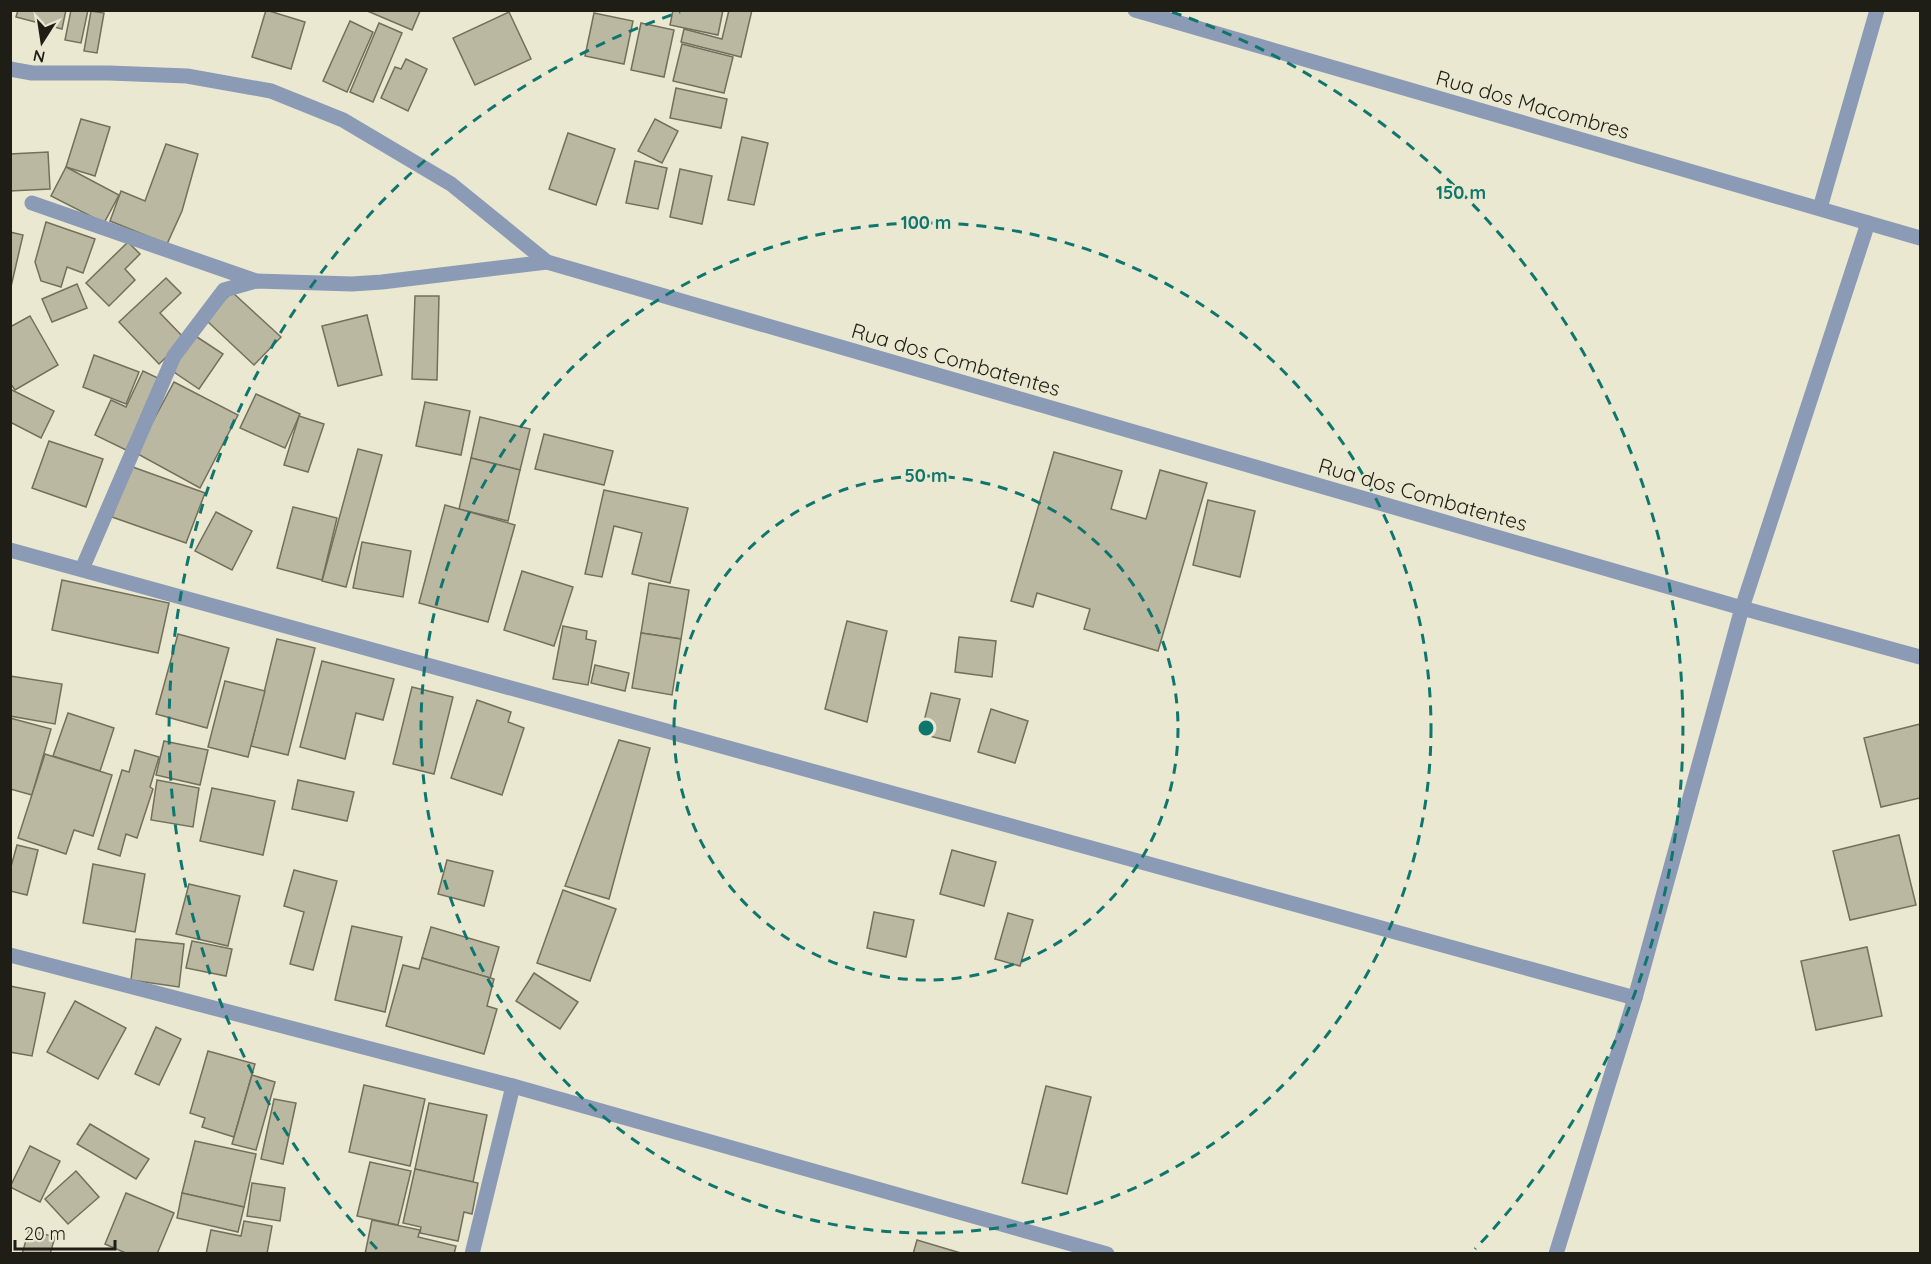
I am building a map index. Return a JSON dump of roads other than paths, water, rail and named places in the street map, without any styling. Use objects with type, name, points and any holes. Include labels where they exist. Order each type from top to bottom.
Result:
[{"type":"street","name":"Rua dos Macombres","points":[[1134,10],[1920,238]]},
{"type":"street","points":[[1820,208],[1877,10]]},
{"type":"street","name":"Rua dos Combatentes","points":[[10,69],[32,73],[187,76],[271,91],[343,120],[451,184],[547,262],[1742,608],[1920,657]]},
{"type":"street","points":[[32,203],[256,281],[352,284],[547,262]]},
{"type":"street","points":[[1557,1253],[1635,998],[1742,608],[1868,223]]},
{"type":"street","points":[[82,569],[174,356],[224,291],[256,281]]},
{"type":"street","points":[[10,550],[1635,998]]},
{"type":"street","points":[[10,955],[513,1086],[1107,1254]]},
{"type":"street","points":[[472,1254],[513,1086]]}]
